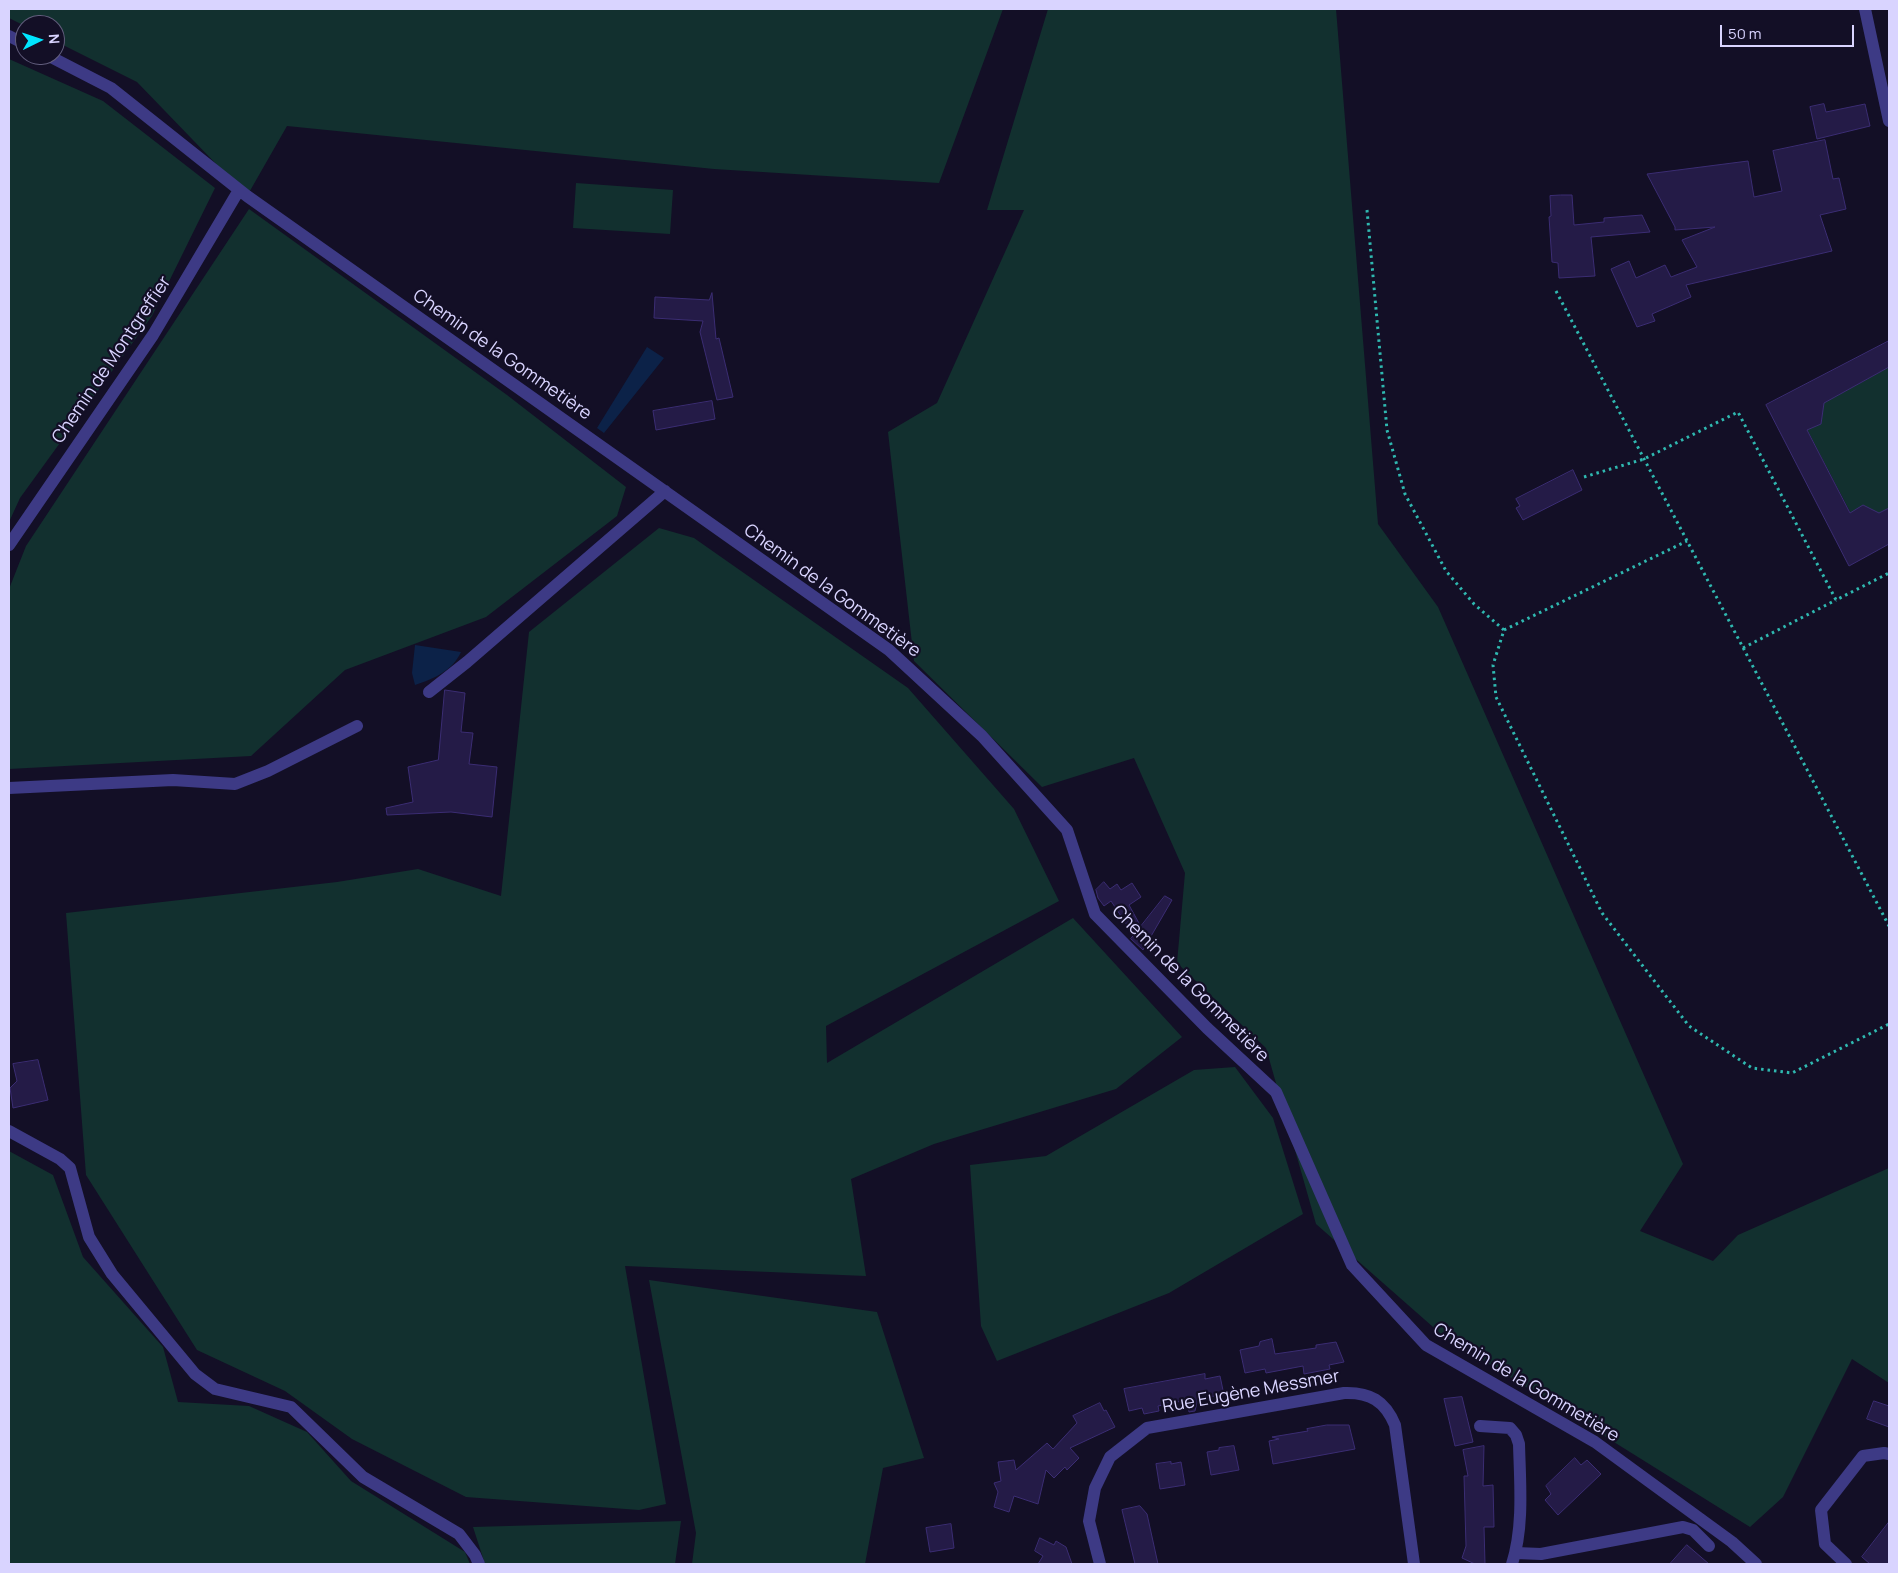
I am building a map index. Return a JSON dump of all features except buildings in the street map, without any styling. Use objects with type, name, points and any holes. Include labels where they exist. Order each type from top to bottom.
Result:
[{"type":"street","points":[[1865,9],[1889,121]]},
{"type":"street","name":"Chemin de la Gommetière","points":[[65,65],[111,88],[239,190],[890,650],[982,736],[1067,830],[1095,914],[1207,1028],[1276,1092],[1352,1265],[1426,1345],[1595,1442],[1732,1542],[1756,1564]]},
{"type":"street","name":"Chemin de Montgreffier","points":[[9,545],[153,335],[239,190]]},
{"type":"street","points":[[429,692],[467,662],[665,491]]},
{"type":"street","points":[[9,788],[173,780],[235,784],[268,771],[357,726]]},
{"type":"street","points":[[9,1131],[60,1159],[70,1168],[89,1237],[112,1274],[195,1374],[216,1389],[291,1407],[363,1477],[459,1534],[475,1555],[479,1564]]},
{"type":"street","name":"Rue Eugène Messmer","points":[[1100,1564],[1089,1521],[1094,1488],[1110,1457],[1147,1428],[1358,1392],[1376,1399],[1385,1407],[1395,1425],[1414,1564]]},
{"type":"street","points":[[1480,1426],[1510,1428],[1519,1444],[1519,1528],[1514,1559],[1683,1526],[1693,1530],[1709,1546]]},
{"type":"street","points":[[1846,1564],[1825,1544],[1821,1510],[1864,1456],[1889,1454]]},
{"type":"path","points":[[1367,210],[1387,430],[1405,494],[1446,570],[1474,604],[1504,630]]},
{"type":"path","points":[[1556,291],[1889,926]]},
{"type":"path","points":[[1584,477],[1644,459],[1738,412],[1836,600]]},
{"type":"path","points":[[1687,541],[1504,630],[1493,665],[1496,697],[1602,912],[1689,1026],[1752,1068],[1792,1073],[1889,1024]]},
{"type":"path","points":[[1743,648],[1889,573]]},
{"type":"green space","points":[[9,9],[1003,9],[939,183],[714,169],[287,126],[247,196],[137,82],[65,46],[65,15],[15,15],[15,21],[9,18]]},
{"type":"green space","points":[[1048,9],[1336,9],[1378,524],[1438,607],[1683,1164],[1640,1231],[1713,1261],[1738,1235],[1889,1168],[1889,1383],[1852,1359],[1783,1497],[1750,1527],[1441,1334],[1316,1224],[1266,1048],[1177,963],[1185,873],[1134,758],[1042,787],[914,661],[888,432],[937,403],[1024,210],[987,210]]},
{"type":"green space","points":[[9,59],[15,62],[15,65],[22,65],[103,101],[215,188],[152,316],[20,498],[9,522]]},
{"type":"green space","points":[[576,183],[673,190],[670,234],[573,228]]},
{"type":"green space","points":[[249,209],[507,395],[626,487],[617,516],[486,617],[345,670],[251,756],[9,769],[9,589],[26,546]]},
{"type":"green space","points":[[1889,367],[1889,508],[1857,525],[1800,416]]},
{"type":"green space","points":[[659,528],[694,538],[908,688],[1014,809],[1059,901],[826,1026],[827,1063],[1073,918],[1182,1037],[1116,1089],[934,1144],[851,1179],[866,1276],[625,1266],[666,1504],[639,1510],[466,1497],[352,1439],[285,1391],[197,1350],[86,1175],[66,913],[337,882],[418,869],[501,896],[529,632]]},
{"type":"green space","points":[[1235,1067],[1273,1118],[1303,1214],[1169,1293],[997,1361],[981,1326],[970,1165],[1046,1156],[1194,1070]]},
{"type":"green space","points":[[9,1151],[53,1175],[83,1257],[163,1347],[178,1402],[249,1406],[307,1432],[351,1481],[465,1552],[470,1564],[9,1564]]},
{"type":"green space","points":[[649,1280],[877,1312],[924,1458],[883,1468],[865,1564],[692,1564],[696,1533]]},
{"type":"green space","points":[[681,1521],[675,1564],[485,1564],[473,1527]]},
{"type":"water","points":[[647,347],[664,358],[604,433],[597,428]]},
{"type":"water","points":[[415,645],[461,652],[448,669],[429,680],[415,685],[412,673]]}]
